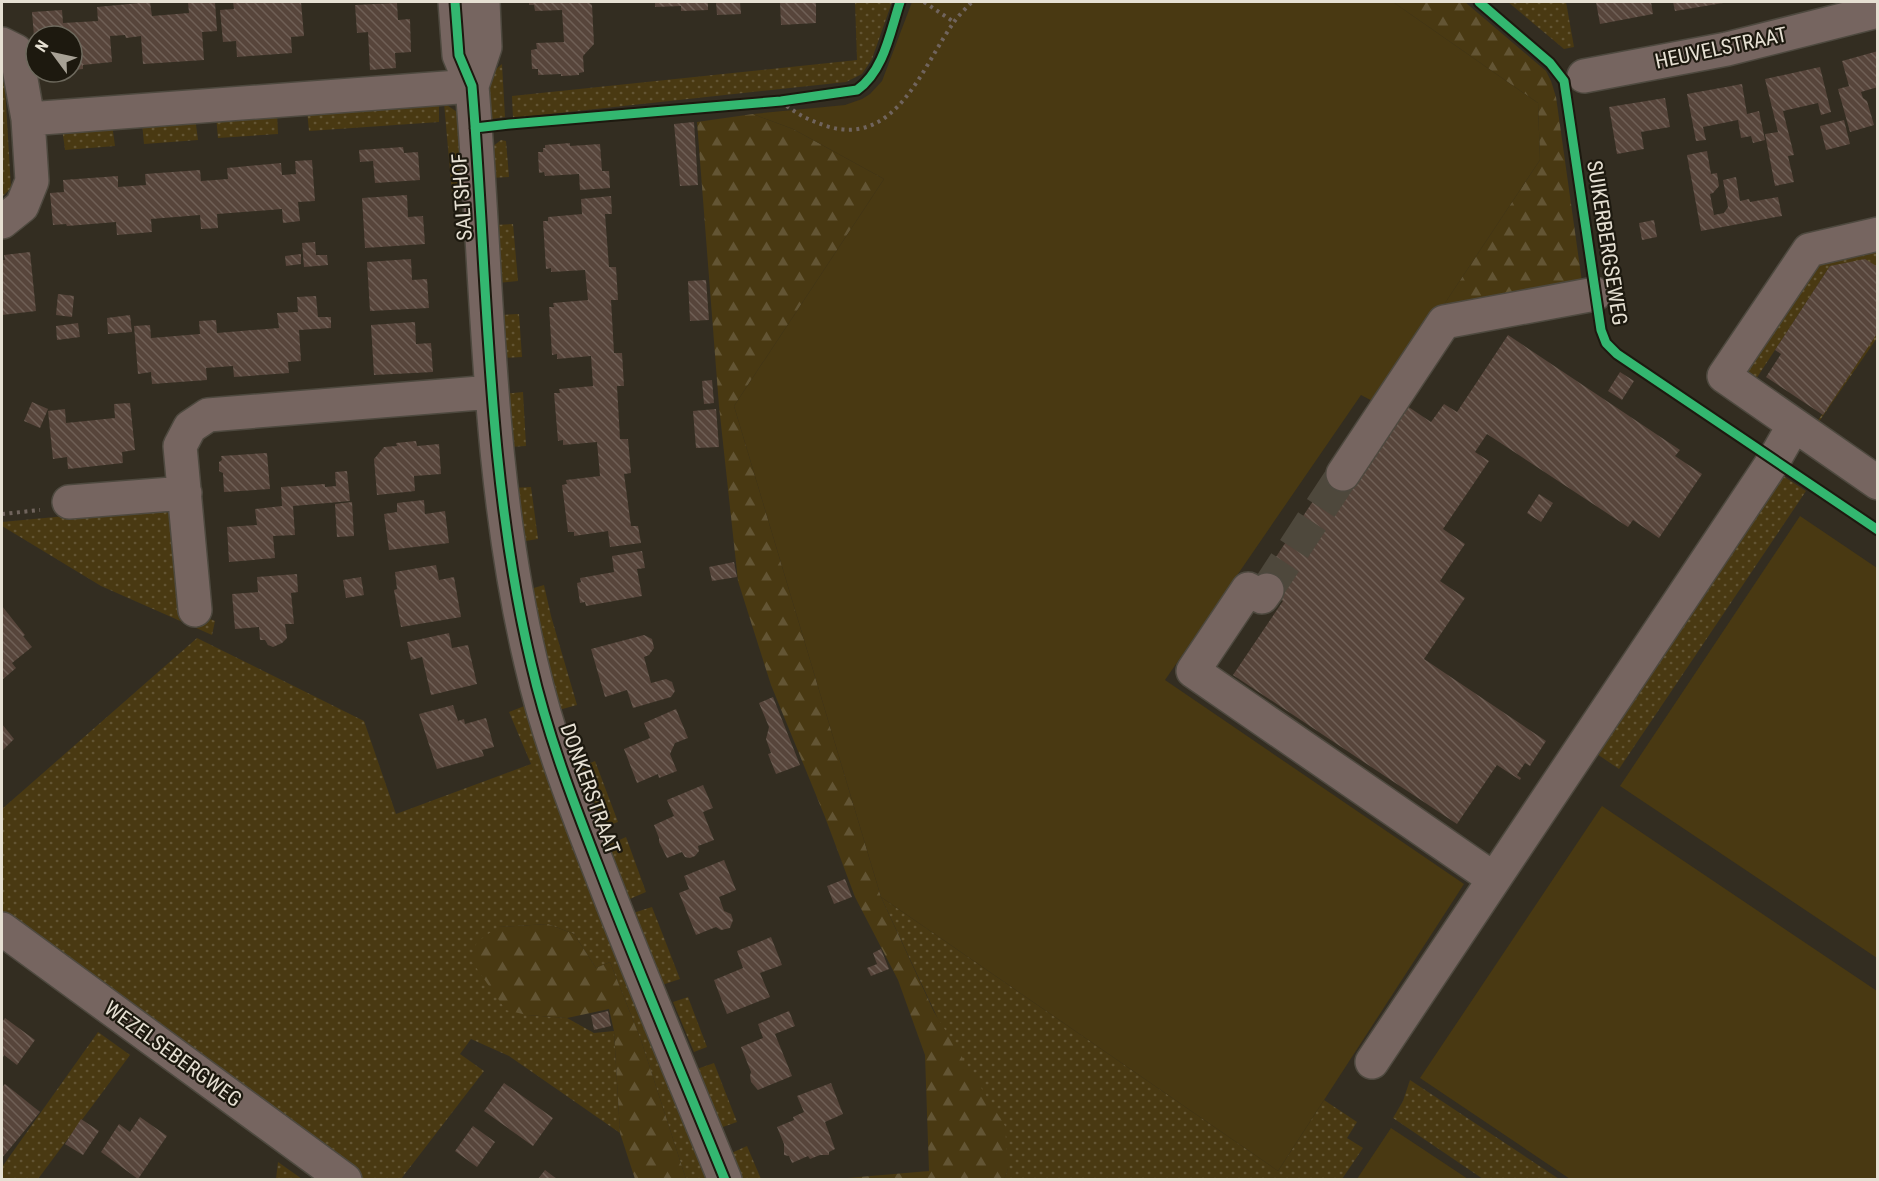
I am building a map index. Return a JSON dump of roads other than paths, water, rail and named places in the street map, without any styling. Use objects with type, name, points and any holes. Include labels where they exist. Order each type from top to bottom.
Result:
[{"type":"street","name":"SALTSHOF","points":[[455,2],[459,55],[472,86],[492,392]]},
{"type":"street","name":"SALTSHOF","points":[[472,86],[485,47],[483,2]]},
{"type":"street","name":"HEUVELSTRAAT","points":[[1584,76],[1727,49],[1878,11]]},
{"type":"street","points":[[2,44],[16,51],[28,119],[32,181],[22,206],[2,222]]},
{"type":"street","points":[[28,119],[472,86]]},
{"type":"street","points":[[1878,234],[1809,250],[1724,376],[1878,483]]},
{"type":"street","points":[[1343,474],[1444,322],[1595,294]]},
{"type":"street","points":[[195,610],[180,446],[190,427],[208,415],[492,392]]},
{"type":"street","name":"DONKERSTRAAT","points":[[492,392],[502,510],[516,592],[541,702],[579,815],[607,888],[725,1179]]},
{"type":"street","points":[[1372,1062],[1774,460],[1794,425]]},
{"type":"street","points":[[69,502],[185,493]]},
{"type":"street","points":[[1267,590],[1262,597],[1248,589],[1193,671],[1494,879]]},
{"type":"street","name":"WEZELSEBERGWEG","points":[[2,929],[345,1179]]},
{"type":"tunnel","points":[[1267,590],[1343,474]]}]
